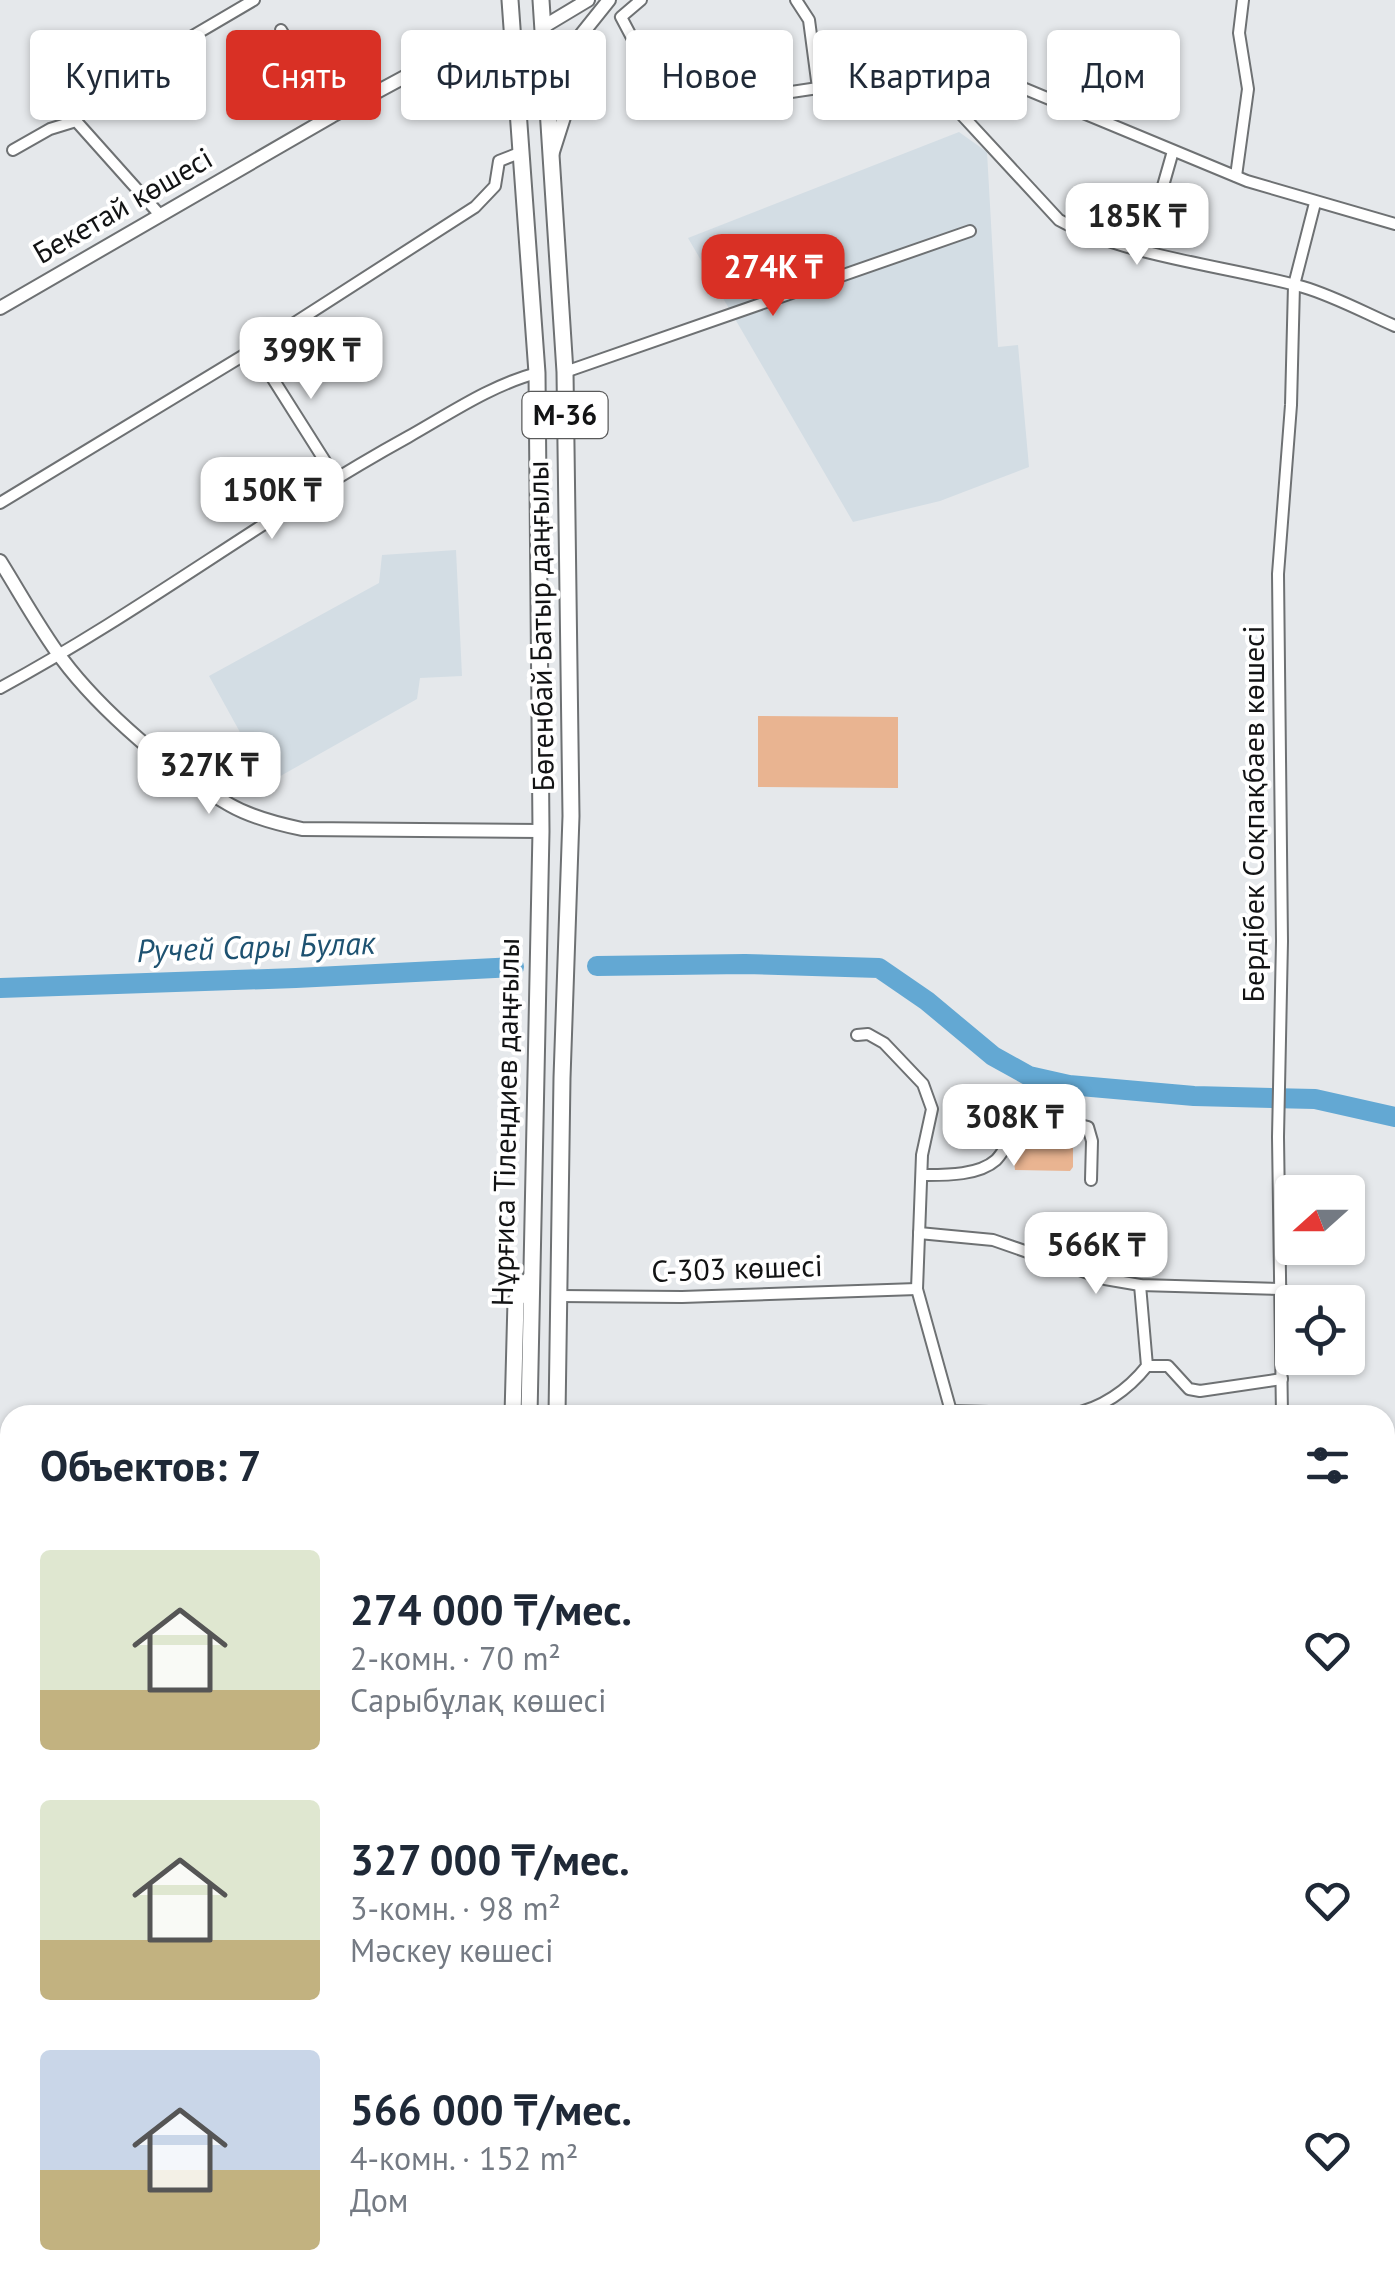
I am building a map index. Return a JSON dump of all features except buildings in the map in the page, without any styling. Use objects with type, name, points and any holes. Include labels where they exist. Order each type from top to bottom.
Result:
[{"type":"main road","name":"Бөгенбай Батыр даңғылы","points":[[510,0],[513,30]]},
{"type":"main road","name":"Бөгенбай Батыр даңғылы","points":[[540,0],[565,372],[570,832]]},
{"type":"main road","name":"Бекетай көшесі","points":[[536,30],[543,26]]},
{"type":"main road","name":"Бөгенбай Батыр даңғылы","points":[[520,120],[538,373],[541,831]]},
{"type":"main road","points":[[538,373],[565,372]]},
{"type":"main road","points":[[541,831],[570,832]]},
{"type":"main road","name":"Нұрғиса Тілендиев даңғылы","points":[[529,1405],[541,831]]},
{"type":"main road","name":"Нұрғиса Тілендиев даңғылы","points":[[557,1405],[570,832]]},
{"type":"main road","points":[[534,1076],[562,1078]]},
{"type":"main road","points":[[513,1405],[516,1301],[529,1280]]},
{"type":"street","points":[[203,30],[254,0]]},
{"type":"street","points":[[543,26],[588,0]]},
{"type":"street","points":[[552,154],[565,114],[576,40],[608,0]]},
{"type":"street","points":[[641,0],[621,17],[647,66],[688,102],[698,106],[813,89]]},
{"type":"street","points":[[796,0],[810,20],[813,46]]},
{"type":"street","points":[[1236,176],[1248,89],[1240,33],[1244,0]]},
{"type":"street","points":[[1027,88],[1050,101],[1236,176],[1395,224]]},
{"type":"street","points":[[13,150],[50,129],[76,120],[160,215]]},
{"type":"street","name":"Бекетай көшесі","points":[[0,307],[325,120]]},
{"type":"street","points":[[968,120],[1059,220],[1076,229],[1145,250],[1294,285],[1395,326]]},
{"type":"street","points":[[1145,250],[1174,151]]},
{"type":"street","points":[[0,503],[254,349],[475,206],[495,186],[499,162],[522,152]]},
{"type":"street","name":"Бердібек Соқпақбаев көшесі","points":[[1282,1285],[1278,1137],[1282,941],[1278,607],[1294,285],[1315,202]]},
{"type":"street","points":[[565,372],[970,231]]},
{"type":"street","points":[[254,349],[335,477]]},
{"type":"street","points":[[0,688],[59,656],[335,477],[486,394],[538,373]]},
{"type":"street","points":[[0,561],[59,656],[115,717],[230,806],[302,829],[541,831]]},
{"type":"street","points":[[857,1034],[868,1034],[884,1043],[923,1084],[932,1109],[922,1155],[917,1289],[949,1405]]},
{"type":"street","points":[[922,1176],[982,1170],[994,1162],[1017,1134],[1080,1125],[1088,1127],[1092,1141],[1091,1180]]},
{"type":"street","points":[[919,1233],[980,1236],[1105,1279],[1140,1285],[1275,1289]]},
{"type":"street","points":[[1140,1285],[1147,1366]]},
{"type":"street","name":"С-303 көшесі","points":[[559,1296],[682,1297],[917,1289]]},
{"type":"street","points":[[1098,1405],[1122,1392],[1147,1366],[1168,1366],[1189,1388],[1200,1391],[1282,1378],[1282,1405]]},
{"type":"shaded area","points":[[959,132],[987,152],[998,347],[1018,345],[1029,467],[940,501],[853,522],[688,238]]},
{"type":"shaded area","points":[[456,550],[462,676],[420,678],[417,699],[268,783],[209,676],[379,583],[382,555]]},
{"type":"shaded area","points":[[758,716],[898,717],[898,788],[758,787]]},
{"type":"shaded area","points":[[1017,1139],[1069,1140],[1073,1144],[1073,1167],[1070,1171],[1015,1170],[1012,1145]]},
{"type":"waterway","points":[[597,966],[745,964],[879,968],[927,1001],[993,1056],[1029,1076],[1069,1085],[1194,1096],[1315,1099],[1395,1117]]},
{"type":"waterway","name":"Ручей Сары Булак","points":[[0,988],[514,967]]}]
